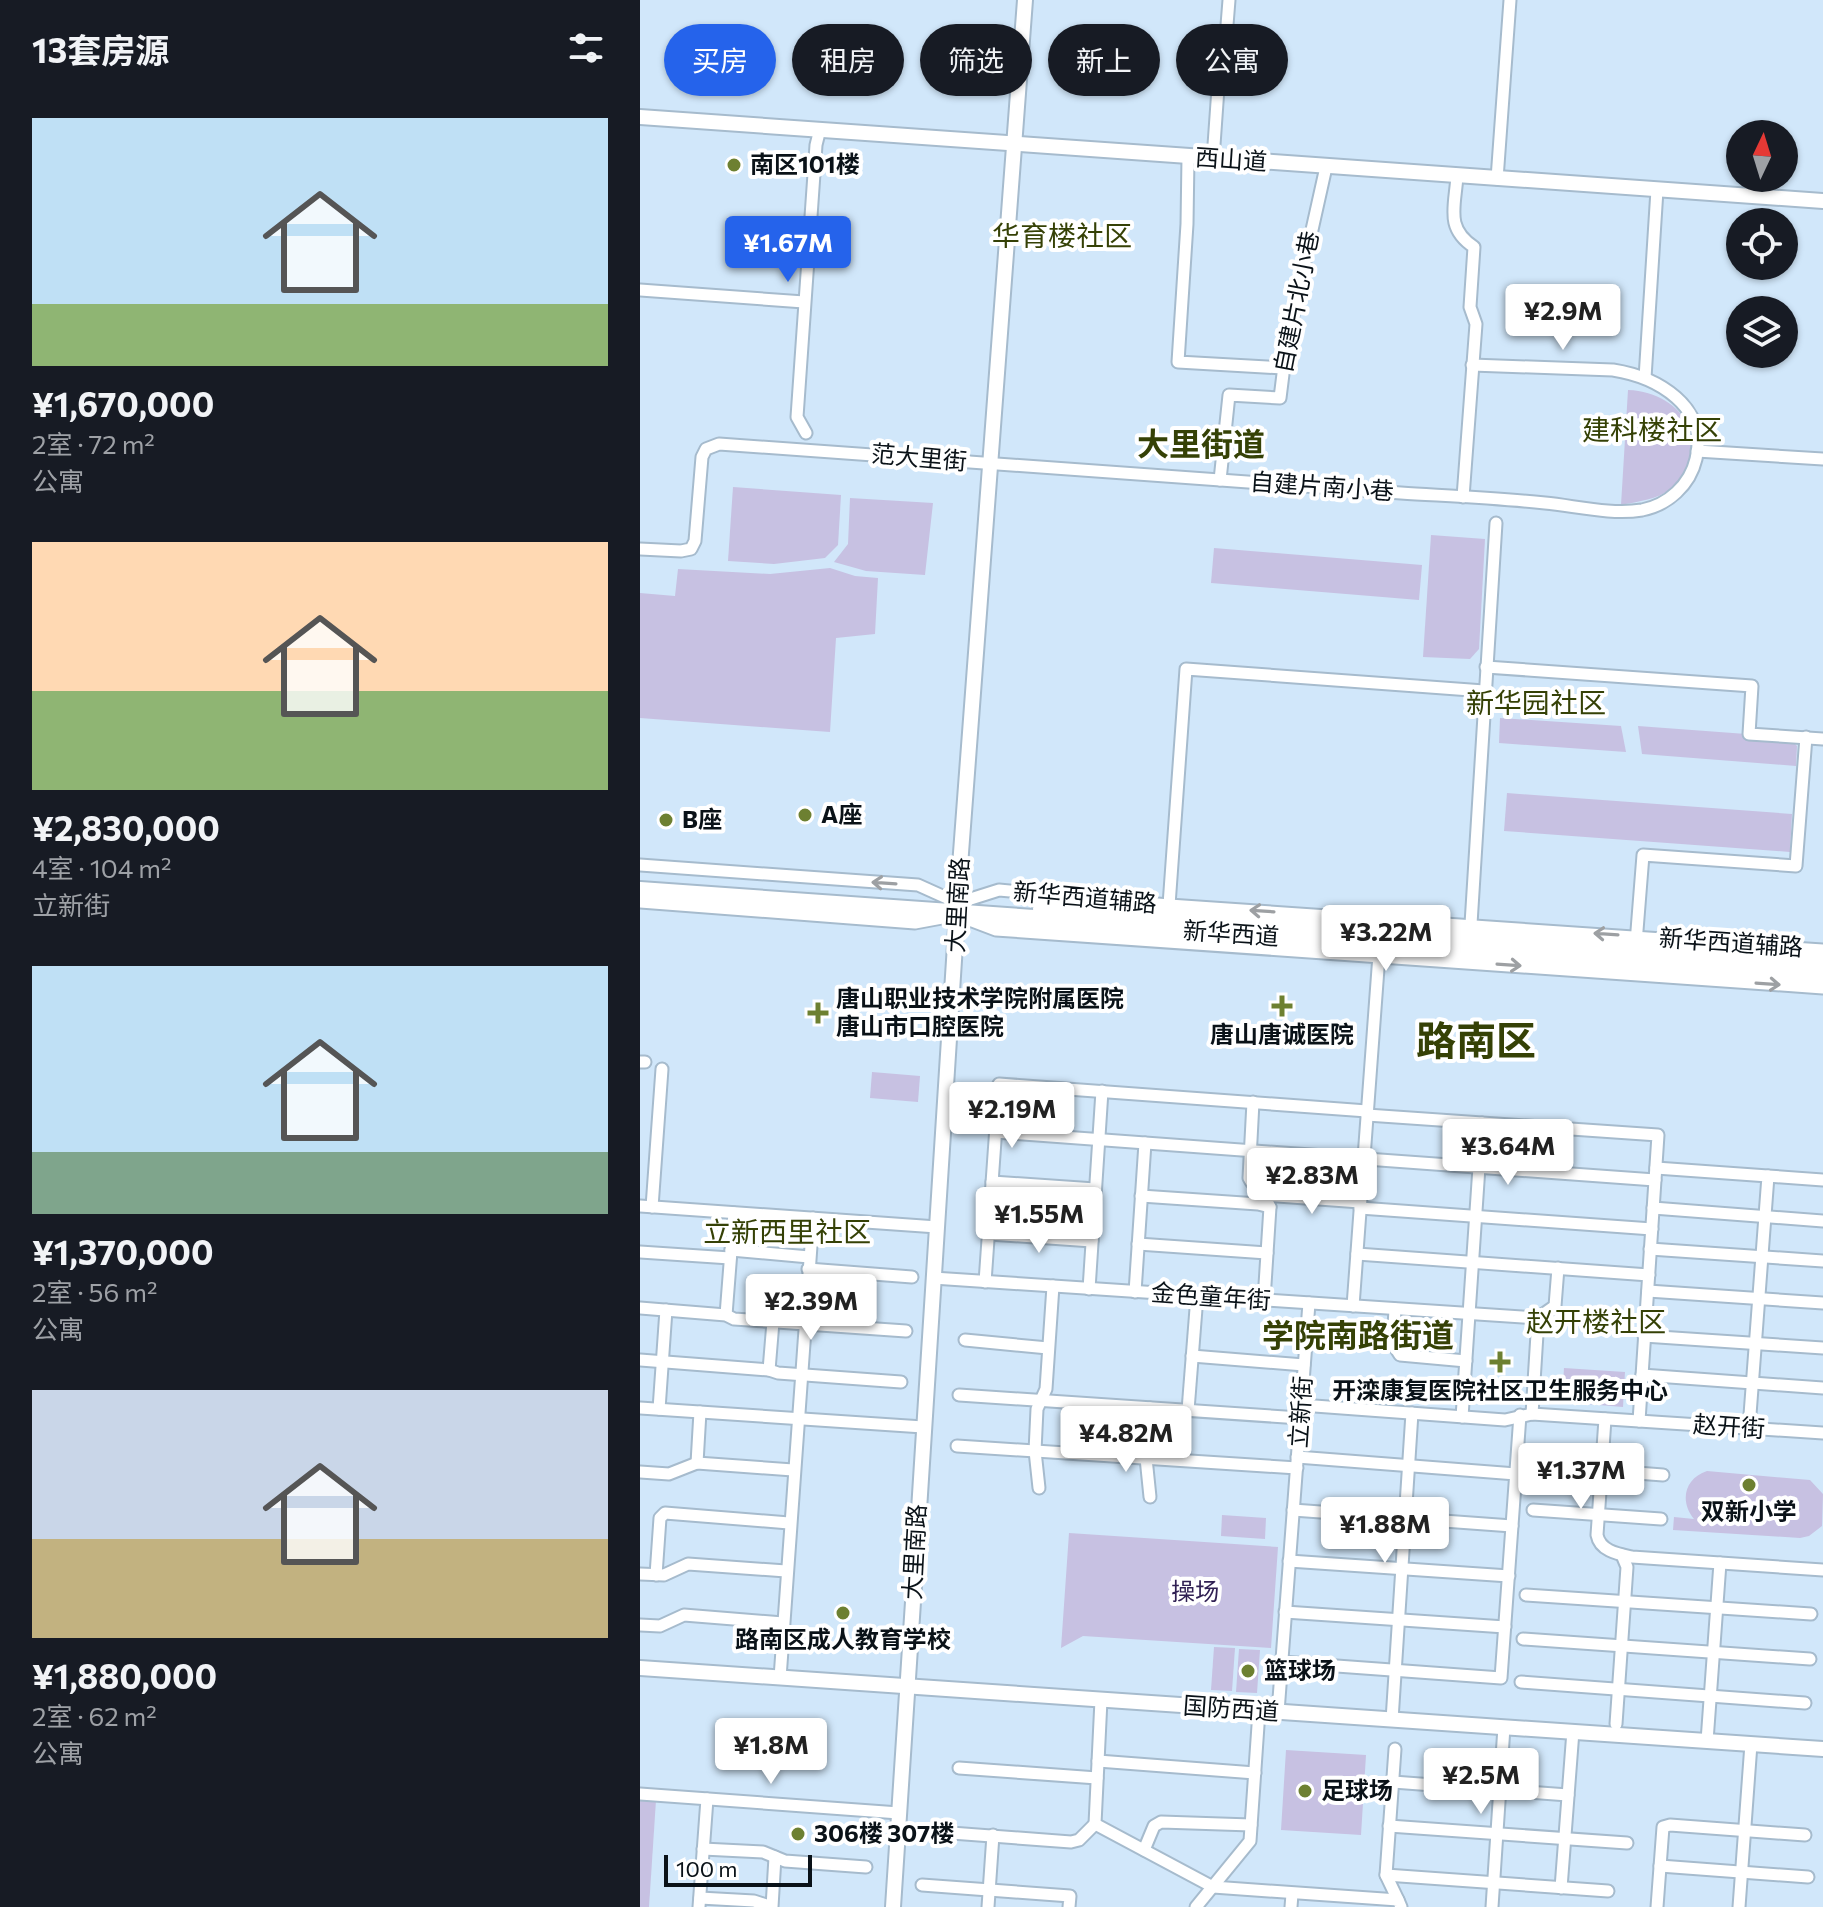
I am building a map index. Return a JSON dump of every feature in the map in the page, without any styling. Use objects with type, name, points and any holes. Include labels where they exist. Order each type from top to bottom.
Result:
[{"type":"main road","name":"新华西道","points":[[640,881],[958,909],[1823,975]]},
{"type":"main road","name":"新华西道","points":[[640,891],[1636,943],[1823,961]]},
{"type":"street","name":"大里南路","points":[[893,1907],[958,909],[1025,0]]},
{"type":"street","points":[[1213,159],[1220,60],[1225,50],[1229,0]]},
{"type":"street","points":[[1497,179],[1510,0]]},
{"type":"street","name":"西山道","points":[[640,117],[1823,201]]},
{"type":"street","points":[[806,433],[797,417],[816,145],[820,129]]},
{"type":"street","points":[[1188,157],[1178,362],[1283,368]]},
{"type":"street","name":"自建片北小巷","points":[[1220,480],[1229,395],[1280,398],[1283,368],[1326,167]]},
{"type":"street","points":[[1457,176],[1454,227],[1460,238],[1474,247],[1470,307],[1476,324],[1463,497]]},
{"type":"street","points":[[1645,378],[1657,190]]},
{"type":"street","points":[[640,290],[804,302]]},
{"type":"street","points":[[1472,365],[1613,370],[1645,378],[1677,395],[1684,403],[1694,425],[1697,451],[1823,459]]},
{"type":"street","name":"范大里街","points":[[640,549],[691,549],[695,541],[702,457],[706,449],[713,445],[990,465]]},
{"type":"street","name":"范大里街","points":[[640,555],[687,558],[695,554],[700,543],[706,461],[716,450],[974,468],[990,465]]},
{"type":"street","name":"自建片南小巷","points":[[990,465],[1463,497],[1612,511],[1643,510],[1665,501],[1676,493],[1692,471],[1697,451]]},
{"type":"street","points":[[1471,924],[1496,523]]},
{"type":"street","points":[[1486,667],[1752,686],[1749,734],[1823,739]]},
{"type":"street","points":[[1169,905],[1186,669],[1484,691]]},
{"type":"street","points":[[1636,943],[1643,855],[1796,866],[1806,737]]},
{"type":"street","name":"新华西道辅路","points":[[640,865],[918,885],[996,930],[1823,988]]},
{"type":"street","name":"新华西道辅路","points":[[640,902],[915,923],[958,909],[999,890],[1169,905],[1471,924],[1636,943],[1823,950]]},
{"type":"street","points":[[1353,1306],[1379,955]]},
{"type":"street","points":[[662,1069],[646,1206],[937,1227]]},
{"type":"street","points":[[985,1282],[999,1084],[1658,1135],[1639,1421]]},
{"type":"street","points":[[1089,1289],[1102,1091]]},
{"type":"street","points":[[1253,1102],[1249,1178],[1254,1187],[1265,1195],[1476,1216],[1652,1229]]},
{"type":"street","points":[[1462,1417],[1482,1123]]},
{"type":"street","points":[[995,1132],[1479,1168],[1823,1180]]},
{"type":"street","points":[[1135,1292],[1145,1143]]},
{"type":"street","points":[[1749,1428],[1768,1176]]},
{"type":"street","points":[[992,1182],[1095,1189]]},
{"type":"street","points":[[1264,1300],[1270,1207],[1265,1195]]},
{"type":"street","points":[[1141,1196],[1270,1207]]},
{"type":"street","points":[[1653,1208],[1823,1221]]},
{"type":"street","points":[[726,1315],[734,1213]]},
{"type":"street","points":[[780,1678],[796,1418],[813,1218]]},
{"type":"street","points":[[989,1234],[1092,1241]]},
{"type":"street","points":[[1138,1244],[1267,1253]]},
{"type":"street","points":[[1650,1249],[1823,1261]]},
{"type":"street","points":[[640,1252],[730,1254],[912,1277]]},
{"type":"street","points":[[1357,1254],[1649,1275]]},
{"type":"street","points":[[1282,1662],[1501,1678],[1516,1474],[1538,1318],[1555,1306],[1558,1268]]},
{"type":"street","name":"金色童年街","points":[[933,1278],[1538,1318]]},
{"type":"street","points":[[1039,1488],[1035,1451],[1037,1409],[1046,1389],[1053,1286]]},
{"type":"street","points":[[1648,1291],[1823,1303]]},
{"type":"street","points":[[1188,1410],[1197,1296]]},
{"type":"street","name":"立新街","points":[[1278,1712],[1309,1303]]},
{"type":"street","points":[[640,1308],[726,1315],[734,1319],[906,1331]]},
{"type":"street","points":[[1395,1309],[1393,1344],[1400,1355],[1466,1361]]},
{"type":"street","points":[[659,1409],[666,1310]]},
{"type":"street","points":[[769,1370],[773,1322]]},
{"type":"street","points":[[1644,1336],[1823,1348]]},
{"type":"street","points":[[965,1340],[1048,1348]]},
{"type":"street","points":[[1192,1356],[1304,1365]]},
{"type":"street","points":[[640,1360],[901,1382]]},
{"type":"street","points":[[1642,1375],[1823,1388]]},
{"type":"street","points":[[959,1395],[1300,1418]]},
{"type":"street","name":"赵开街","points":[[1301,1405],[1505,1420],[1526,1414],[1823,1433]]},
{"type":"street","points":[[640,1408],[923,1427]]},
{"type":"street","points":[[1150,1408],[1146,1458],[1150,1497]]},
{"type":"street","points":[[697,1463],[700,1412]]},
{"type":"street","points":[[1392,1720],[1412,1413]]},
{"type":"street","points":[[1605,1419],[1598,1542],[1606,1549],[1622,1555],[1823,1570]]},
{"type":"street","points":[[957,1446],[1146,1458],[1409,1465],[1516,1474]]},
{"type":"street","points":[[640,1472],[669,1474],[697,1463],[793,1470]]},
{"type":"street","points":[[1532,1465],[1663,1475]]},
{"type":"street","points":[[1293,1510],[1512,1526]]},
{"type":"street","points":[[1533,1510],[1661,1519]]},
{"type":"street","points":[[656,1575],[660,1518],[665,1513],[789,1523]]},
{"type":"street","points":[[1616,1724],[1627,1567],[1622,1555]]},
{"type":"street","points":[[1289,1561],[1509,1576]]},
{"type":"street","points":[[1707,1741],[1720,1563]]},
{"type":"street","points":[[640,1574],[664,1575],[688,1564],[786,1571]]},
{"type":"street","points":[[1526,1595],[1811,1614]]},
{"type":"street","points":[[1285,1612],[1505,1627]]},
{"type":"street","points":[[640,1625],[660,1626],[684,1615],[783,1623]]},
{"type":"street","points":[[1523,1639],[1810,1659]]},
{"type":"street","name":"国防西道","points":[[640,1668],[1823,1749]]},
{"type":"street","points":[[1521,1682],[1805,1703]]},
{"type":"street","points":[[898,1829],[1071,1842],[1079,1840],[1095,1824],[1101,1700]]},
{"type":"street","points":[[1196,1907],[1250,1841],[1259,1711]]},
{"type":"street","points":[[1492,1907],[1504,1727]]},
{"type":"street","points":[[1561,1888],[1573,1731]]},
{"type":"street","points":[[1739,1907],[1751,1744]]},
{"type":"street","points":[[1395,1749],[1386,1875],[1400,1904]]},
{"type":"street","points":[[1098,1761],[1255,1773]]},
{"type":"street","points":[[959,1768],[1097,1778]]},
{"type":"street","points":[[1393,1782],[1568,1795]]},
{"type":"street","points":[[640,1794],[899,1813]]},
{"type":"street","points":[[707,1799],[700,1902],[754,1901],[772,1907],[775,1857]]},
{"type":"street","points":[[1144,1850],[1154,1826],[1161,1822],[1251,1825]]},
{"type":"street","points":[[1095,1824],[1213,1887],[1400,1904]]},
{"type":"street","points":[[1389,1826],[1627,1843]]},
{"type":"street","points":[[1657,1907],[1663,1827],[1805,1835]]},
{"type":"street","points":[[988,1907],[993,1835]]},
{"type":"street","points":[[703,1849],[763,1852],[785,1861],[866,1867]]},
{"type":"street","points":[[1660,1866],[1808,1877]]},
{"type":"street","points":[[1386,1875],[1608,1891]]},
{"type":"street","points":[[922,1885],[1070,1896],[1069,1907]]},
{"type":"street","points":[[1291,1907],[1292,1894]]},
{"type":"green space","points":[[1628,390],[1648,393],[1665,401],[1679,412],[1688,425],[1693,441],[1684,474],[1669,490],[1653,498],[1621,505]]},
{"type":"green space","points":[[733,487],[841,495],[838,545],[825,558],[774,564],[728,561]]},
{"type":"green space","points":[[850,498],[933,503],[925,575],[866,571],[834,562],[848,544]]},
{"type":"green space","points":[[1431,535],[1485,539],[1479,649],[1470,659],[1423,657]]},
{"type":"green space","points":[[1214,548],[1422,565],[1419,600],[1211,583]]},
{"type":"green space","points":[[830,568],[855,576],[878,578],[875,634],[836,638],[830,732],[640,718],[640,593],[675,596],[678,569],[770,574]]},
{"type":"green space","points":[[1500,718],[1621,726],[1626,752],[1499,743]]},
{"type":"green space","points":[[1638,726],[1788,737],[1797,746],[1796,766],[1642,754]]},
{"type":"green space","points":[[1507,793],[1792,814],[1790,852],[1504,831]]},
{"type":"green space","points":[[872,1072],[920,1076],[918,1102],[870,1098]]},
{"type":"green space","points":[[1564,1368],[1625,1372],[1623,1407],[1562,1402]]},
{"type":"green space","points":[[1707,1471],[1810,1480],[1823,1494],[1822,1526],[1809,1536],[1800,1538],[1673,1530],[1674,1517],[1694,1519],[1687,1505],[1687,1491],[1694,1479]]},
{"type":"green space","points":[[1222,1515],[1266,1518],[1265,1539],[1221,1536]]},
{"type":"green space","name":"操场","points":[[1069,1533],[1278,1547],[1271,1648],[1083,1636],[1061,1648]]},
{"type":"green space","name":"篮球场","points":[[1214,1647],[1235,1648],[1232,1691],[1211,1690]]},
{"type":"green space","name":"篮球场","points":[[1239,1649],[1260,1650],[1257,1693],[1236,1692]]},
{"type":"green space","points":[[1286,1750],[1366,1755],[1361,1835],[1281,1830]]},
{"type":"green space","points":[[640,1799],[656,1800],[649,1907],[640,1907]]},
{"type":"place","name":"南区101楼","points":[[734,165]]},
{"type":"place","name":"A座","points":[[805,815]]},
{"type":"place","name":"B座","points":[[666,820]]},
{"type":"place","name":"唐山唐诚医院","points":[[1282,1006]]},
{"type":"place","name":"唐山职业技术学院附属医院 唐山市口腔医院","points":[[818,1013]]},
{"type":"place","name":"开滦康复医院社区卫生服务中心","points":[[1500,1362]]},
{"type":"place","name":"双新小学","points":[[1749,1485]]},
{"type":"place","name":"路南区成人教育学校","points":[[843,1613]]},
{"type":"place","name":"篮球场","points":[[1248,1671]]},
{"type":"place","name":"足球场","points":[[1305,1791]]},
{"type":"place","name":"306楼 307楼","points":[[798,1834]]},
{"type":"district","name":"华育楼社区","points":[[1062,236]]},
{"type":"district","name":"建科楼社区","points":[[1652,430]]},
{"type":"district","name":"大里街道","points":[[1201,445]]},
{"type":"district","name":"新华园社区","points":[[1536,703]]},
{"type":"district","name":"路南区","points":[[1476,1041]]},
{"type":"district","name":"立新西里社区","points":[[787,1232]]},
{"type":"district","name":"赵开楼社区","points":[[1596,1322]]},
{"type":"district","name":"学院南路街道","points":[[1358,1336]]}]
